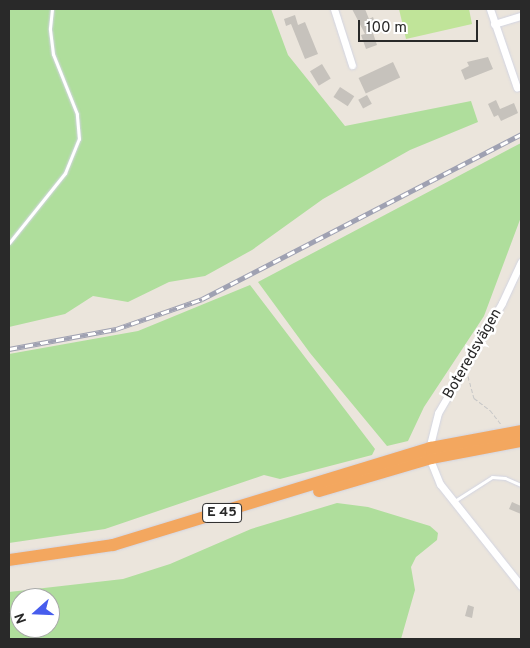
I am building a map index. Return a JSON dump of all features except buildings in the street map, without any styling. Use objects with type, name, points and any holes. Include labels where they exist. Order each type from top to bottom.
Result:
[{"type":"highway","name":"E 45","points":[[9,560],[74,552],[151,535],[430,453],[521,432]]},
{"type":"highway","name":"E 45","points":[[9,567],[76,559],[153,542],[430,453],[521,441]]},
{"type":"street","points":[[334,9],[352,64]]},
{"type":"street","points":[[490,9],[518,88]]},
{"type":"street","points":[[494,24],[521,16]]},
{"type":"street","name":"Boteredsvägen","points":[[430,453],[438,413],[502,303],[521,262]]},
{"type":"street","points":[[430,453],[440,484],[521,586]]},
{"type":"lane","points":[[9,243],[65,173],[79,139],[77,114],[53,54],[50,28],[52,9]]},
{"type":"lane","points":[[453,502],[492,477],[505,478],[521,486]]},
{"type":"green space","points":[[9,9],[271,9],[288,55],[345,126],[471,101],[478,122],[410,150],[323,199],[252,250],[205,276],[169,282],[128,302],[93,296],[65,314],[9,327]]},
{"type":"green space","points":[[399,9],[469,9],[472,24],[406,39]]},
{"type":"green space","points":[[521,143],[521,217],[484,316],[424,407],[408,441],[387,446],[310,353],[258,282]]},
{"type":"green space","points":[[250,285],[375,449],[372,455],[280,479],[264,475],[105,529],[9,543],[9,354],[138,331]]},
{"type":"green space","points":[[337,503],[368,507],[430,526],[438,533],[437,540],[416,557],[411,567],[415,590],[401,639],[9,639],[9,592],[10,638],[60,638],[60,588],[44,588],[123,579],[170,564],[251,529]]},
{"type":"railway","points":[[9,349],[116,329],[202,299],[521,134]]}]
